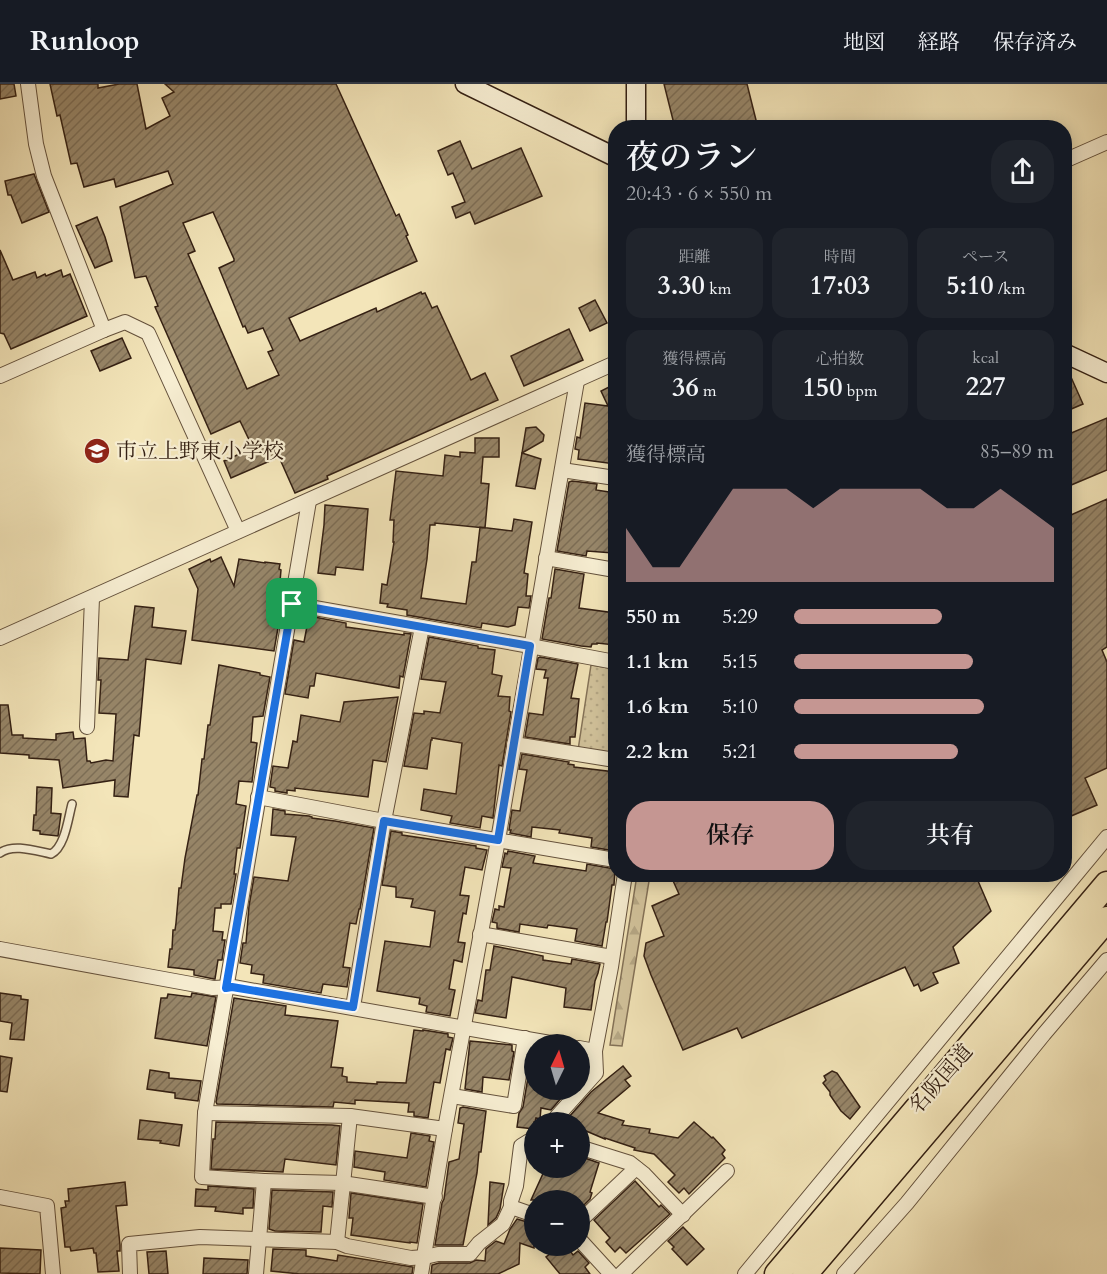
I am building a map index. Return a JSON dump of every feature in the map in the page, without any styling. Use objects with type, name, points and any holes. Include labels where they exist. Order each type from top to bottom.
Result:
[{"type":"highway","name":"名阪国道","points":[[777,1274],[1107,884]]},
{"type":"highway","name":"名阪国道","points":[[805,1274],[1107,919]]},
{"type":"street","points":[[28,84],[36,144],[44,176],[104,330]]},
{"type":"street","points":[[636,84],[636,120]]},
{"type":"street","points":[[475,86],[608,153]]},
{"type":"street","points":[[1072,157],[1107,142]]},
{"type":"street","points":[[0,376],[125,322],[148,333],[238,531]]},
{"type":"street","points":[[1072,358],[1107,373]]},
{"type":"street","points":[[0,638],[608,366]]},
{"type":"street","points":[[421,1274],[577,381]]},
{"type":"street","points":[[562,470],[608,477]]},
{"type":"street","points":[[309,501],[205,1113],[202,1177],[342,1183],[435,1197]]},
{"type":"street","points":[[546,558],[608,569]]},
{"type":"street","points":[[87,727],[92,598]]},
{"type":"street","points":[[292,604],[608,661]]},
{"type":"street","points":[[353,1007],[384,821],[422,627]]},
{"type":"street","points":[[514,744],[608,759]]},
{"type":"street","points":[[258,797],[608,859]]},
{"type":"street","points":[[1072,879],[1107,837]]},
{"type":"street","points":[[561,1112],[596,1073],[595,1051],[624,882]]},
{"type":"street","points":[[745,1274],[1070,882]]},
{"type":"street","points":[[480,934],[612,957]]},
{"type":"street","points":[[0,949],[213,988],[232,987],[524,1038]]},
{"type":"street","points":[[844,1274],[907,1203],[1107,960]]},
{"type":"street","points":[[452,1096],[514,1106],[524,1044]]},
{"type":"street","points":[[590,1050],[595,1051]]},
{"type":"street","points":[[205,1113],[350,1116],[446,1129]]},
{"type":"street","points":[[337,1242],[350,1116]]},
{"type":"street","points":[[130,1274],[129,1244],[200,1237],[337,1242],[411,1258],[438,1254],[470,1254],[479,1242],[503,1224],[511,1207],[521,1146],[524,1144]]},
{"type":"street","points":[[590,1150],[630,1163],[644,1174],[683,1215]]},
{"type":"street","points":[[590,1212],[636,1168]]},
{"type":"street","points":[[621,1274],[727,1171]]},
{"type":"street","points":[[256,1274],[264,1181]]},
{"type":"street","points":[[0,1197],[47,1206],[53,1274]]},
{"type":"street","points":[[511,1207],[524,1212]]},
{"type":"street","points":[[590,1251],[611,1274]]},
{"type":"lane","points":[[0,853],[5,849],[13,848],[51,854],[56,852],[62,842],[72,804]]},
{"type":"green space","points":[[591,665],[608,668],[608,754],[578,750]]},
{"type":"green space","points":[[636,882],[649,882],[622,1046],[610,1045]]},
{"type":"building","points":[[0,84],[14,84],[16,96],[0,99]]},
{"type":"building","points":[[50,84],[98,84],[98,88],[119,84],[137,84],[146,129],[170,116],[162,98],[174,92],[165,84],[336,84],[396,216],[399,214],[417,261],[289,318],[300,341],[376,308],[377,312],[421,292],[425,293],[432,308],[437,306],[471,380],[485,373],[498,400],[327,476],[328,479],[295,493],[279,457],[231,478],[224,461],[253,448],[240,421],[211,434],[155,307],[158,306],[146,276],[135,278],[120,207],[173,184],[168,171],[116,187],[114,179],[84,187],[77,163],[71,164],[60,115],[57,116]],"holes":[[[213,212],[234,259],[219,268],[243,327],[245,326],[248,333],[263,328],[273,350],[268,352],[279,375],[247,389],[188,254],[195,251],[183,223]]]},
{"type":"building","points":[[664,84],[747,84],[756,120],[673,120]]},
{"type":"building","points":[[460,141],[472,169],[521,148],[542,196],[475,224],[470,212],[456,218],[452,207],[465,202],[453,173],[448,175],[438,151]]},
{"type":"building","points":[[34,174],[49,212],[22,223],[11,195],[8,195],[5,181]]},
{"type":"building","points":[[97,217],[112,261],[95,268],[76,226]]},
{"type":"building","points":[[0,250],[13,280],[35,272],[37,278],[61,270],[63,277],[70,274],[87,316],[11,349],[4,334],[0,333]]},
{"type":"building","points":[[595,300],[607,323],[590,331],[579,308]]},
{"type":"building","points":[[569,329],[583,360],[524,386],[511,356]]},
{"type":"building","points":[[122,338],[131,358],[100,371],[91,351]]},
{"type":"building","points":[[1072,379],[1083,404],[1072,409]]},
{"type":"building","points":[[608,388],[608,406],[601,391]]},
{"type":"building","points":[[585,403],[608,406],[608,463],[578,459],[579,450],[575,449],[577,437],[580,438]]},
{"type":"building","points":[[1107,418],[1107,470],[1072,485],[1072,433]]},
{"type":"building","points":[[536,427],[544,435],[543,441],[522,453],[526,428]]},
{"type":"building","points":[[475,438],[499,438],[499,457],[483,457],[481,483],[489,484],[485,528],[512,531],[514,519],[532,522],[524,573],[528,574],[526,596],[531,596],[529,608],[518,607],[515,625],[508,627],[482,623],[481,628],[407,615],[407,610],[387,607],[388,604],[380,603],[382,584],[387,585],[394,542],[394,520],[390,520],[396,471],[443,476],[445,455],[460,457],[460,452],[475,453]],"holes":[[[435,523],[480,527],[476,562],[472,562],[466,604],[421,598],[430,525],[435,525]]]},
{"type":"building","points":[[522,453],[541,459],[535,489],[516,486]]},
{"type":"building","points":[[569,482],[597,484],[596,490],[608,492],[608,553],[587,551],[586,556],[557,551]]},
{"type":"building","points":[[1107,499],[1107,647],[1102,650],[1107,662],[1107,768],[1085,778],[1097,805],[1072,816],[1072,514]]},
{"type":"building","points":[[325,505],[368,509],[363,570],[336,567],[335,575],[318,573]]},
{"type":"building","points":[[221,557],[234,586],[239,559],[280,564],[279,593],[284,593],[274,651],[192,640],[198,589],[189,569],[210,559],[211,562]]},
{"type":"building","points":[[555,569],[584,574],[579,608],[608,612],[608,644],[597,643],[592,644],[591,647],[542,639],[549,598],[551,598]]},
{"type":"building","points":[[135,606],[154,608],[152,627],[186,631],[181,664],[146,659],[139,736],[134,735],[128,797],[114,796],[115,780],[63,788],[59,760],[0,753],[0,705],[8,705],[12,735],[56,740],[56,734],[73,732],[74,739],[85,738],[87,761],[91,763],[113,761],[116,714],[99,713],[101,680],[98,680],[99,658],[128,660]]},
{"type":"building","points":[[309,616],[346,623],[346,627],[411,634],[399,688],[316,673],[314,686],[310,686],[308,698],[285,694],[294,640],[304,642]]},
{"type":"building","points":[[429,637],[495,650],[492,674],[502,676],[498,696],[510,697],[509,711],[511,712],[502,766],[499,765],[493,818],[482,816],[480,828],[450,823],[452,816],[421,810],[424,789],[456,794],[462,743],[432,738],[427,769],[404,766],[414,713],[424,714],[424,711],[440,713],[446,682],[421,679]]},
{"type":"building","points":[[540,657],[578,664],[571,698],[579,699],[575,737],[570,737],[570,744],[525,737],[529,713],[543,715],[548,678],[544,678],[546,670],[536,669]]},
{"type":"building","points":[[219,665],[270,677],[263,716],[253,717],[251,742],[257,743],[252,782],[239,781],[236,804],[246,806],[240,848],[237,848],[231,904],[221,904],[221,908],[215,908],[213,931],[223,932],[222,940],[225,940],[222,960],[218,960],[214,979],[194,975],[194,970],[168,967],[176,923],[179,888],[181,888],[198,795]]},
{"type":"building","points":[[398,697],[386,762],[373,760],[368,797],[295,788],[295,791],[287,790],[287,793],[275,791],[275,788],[270,787],[273,766],[288,768],[293,741],[297,742],[301,715],[340,722],[344,702]]},
{"type":"building","points":[[522,754],[569,762],[568,764],[574,767],[608,771],[608,850],[591,847],[592,838],[559,833],[560,830],[532,827],[531,837],[510,833],[512,810],[520,811],[527,770],[519,769]]},
{"type":"building","points":[[37,787],[52,788],[51,813],[61,814],[58,836],[40,834],[40,831],[33,830]]},
{"type":"building","points":[[273,809],[285,811],[285,814],[374,828],[360,909],[356,924],[350,923],[343,967],[350,968],[347,987],[323,984],[321,993],[263,983],[264,975],[251,973],[252,965],[240,963],[243,943],[246,943],[254,877],[288,881],[296,837],[271,835]]},
{"type":"building","points":[[391,831],[487,850],[482,870],[465,867],[460,895],[469,896],[466,914],[463,913],[458,942],[465,943],[462,962],[454,960],[449,989],[455,990],[450,1016],[426,1012],[427,1006],[419,1004],[420,998],[377,991],[385,941],[430,947],[435,911],[411,907],[413,899],[396,897],[396,887],[382,885]]},
{"type":"building","points":[[508,851],[535,856],[533,863],[586,871],[587,864],[608,868],[608,882],[614,882],[614,885],[612,885],[602,946],[575,941],[577,929],[520,924],[519,932],[497,928],[497,923],[492,922],[495,909],[499,910],[499,906],[504,907],[511,868],[502,867],[505,853],[507,854]]},
{"type":"building","points":[[674,882],[978,882],[991,911],[953,947],[959,963],[933,973],[938,983],[921,991],[918,984],[914,986],[905,967],[742,1038],[737,1028],[683,1050],[644,956],[646,943],[664,936],[652,906],[679,894]]},
{"type":"building","points":[[494,946],[543,956],[543,960],[571,964],[572,959],[600,964],[591,1010],[564,1007],[566,988],[512,977],[506,1018],[475,1013],[478,1000],[482,1001],[486,970],[490,970]]},
{"type":"building","points":[[0,993],[21,996],[21,999],[28,1000],[24,1040],[10,1039],[12,1023],[0,1021]]},
{"type":"building","points":[[192,993],[216,997],[207,1046],[155,1038],[161,998],[167,998],[168,994],[191,997]]},
{"type":"building","points":[[234,998],[286,1006],[285,1015],[338,1021],[331,1067],[343,1068],[342,1076],[347,1077],[347,1082],[406,1083],[414,1030],[448,1034],[448,1037],[453,1038],[450,1050],[446,1049],[440,1083],[434,1082],[428,1118],[414,1116],[414,1112],[408,1112],[409,1103],[355,1100],[355,1104],[334,1102],[333,1107],[217,1104]]},
{"type":"building","points":[[470,1041],[512,1045],[514,1052],[509,1080],[483,1077],[482,1092],[465,1089]]},
{"type":"building","points":[[0,1056],[12,1058],[7,1092],[0,1091]]},
{"type":"building","points":[[623,1066],[631,1076],[625,1080],[630,1086],[598,1113],[624,1121],[622,1125],[650,1129],[649,1133],[678,1138],[694,1122],[725,1150],[722,1154],[725,1158],[689,1194],[684,1188],[679,1193],[668,1182],[675,1175],[654,1154],[634,1150],[635,1148],[590,1133],[590,1112],[573,1112],[584,1100],[590,1100],[591,1092]]},
{"type":"building","points":[[150,1070],[169,1073],[169,1078],[201,1081],[198,1101],[175,1098],[175,1093],[147,1089]]},
{"type":"building","points":[[832,1071],[837,1073],[860,1107],[850,1119],[841,1111],[823,1083],[826,1080],[824,1076]]},
{"type":"building","points":[[524,1100],[560,1100],[551,1110],[541,1108],[541,1112],[524,1112],[524,1128],[517,1127],[519,1113]]},
{"type":"building","points":[[460,1108],[486,1111],[481,1152],[479,1152],[463,1245],[435,1245],[449,1162],[459,1159],[464,1124],[458,1123]]},
{"type":"building","points":[[140,1120],[182,1125],[179,1146],[160,1143],[161,1141],[138,1139]]},
{"type":"building","points":[[216,1122],[340,1126],[336,1165],[285,1159],[283,1172],[211,1169]]},
{"type":"building","points":[[411,1133],[430,1136],[429,1141],[434,1142],[426,1187],[384,1180],[385,1172],[354,1167],[355,1151],[407,1158]]},
{"type":"building","points":[[590,1160],[599,1163],[590,1192],[590,1190],[536,1190],[541,1178],[590,1178]]},
{"type":"building","points":[[635,1181],[659,1207],[661,1205],[670,1214],[626,1253],[620,1247],[615,1252],[606,1242],[610,1238],[594,1220]]},
{"type":"building","points":[[125,1182],[127,1205],[116,1206],[120,1245],[120,1251],[117,1251],[119,1271],[98,1272],[96,1253],[93,1248],[71,1251],[70,1247],[65,1247],[61,1208],[66,1207],[65,1201],[69,1201],[68,1189]]},
{"type":"building","points":[[490,1182],[504,1184],[500,1209],[496,1218],[488,1225]]},
{"type":"building","points":[[208,1186],[254,1189],[253,1208],[243,1208],[243,1214],[215,1211],[216,1207],[195,1206],[196,1189],[208,1190]]},
{"type":"building","points":[[272,1190],[333,1192],[332,1207],[323,1206],[321,1232],[269,1229]]},
{"type":"building","points":[[351,1193],[423,1204],[417,1243],[351,1235],[353,1218],[349,1218]]},
{"type":"building","points":[[517,1219],[524,1221],[524,1244],[520,1243],[519,1264],[498,1274],[431,1274],[432,1265],[439,1263],[485,1261],[486,1249],[496,1241],[504,1244]]},
{"type":"building","points":[[683,1227],[704,1249],[687,1265],[672,1249],[674,1247],[668,1241]]},
{"type":"building","points":[[0,1248],[41,1250],[40,1274],[0,1273]]},
{"type":"building","points":[[273,1249],[306,1250],[306,1256],[337,1261],[338,1255],[413,1267],[412,1274],[300,1274],[271,1271]]},
{"type":"building","points":[[166,1251],[168,1274],[149,1274],[147,1252]]},
{"type":"building","points":[[583,1256],[589,1263],[585,1267],[590,1274],[560,1274],[546,1257]]},
{"type":"building","points":[[204,1258],[248,1260],[247,1274],[203,1274]]},
{"type":"place","name":"市立上野東小学校","points":[[97,451]]},
{"type":"route","points":[[292,604],[530,646],[498,840],[384,821],[353,1007],[232,987],[226,988],[292,604]]}]
